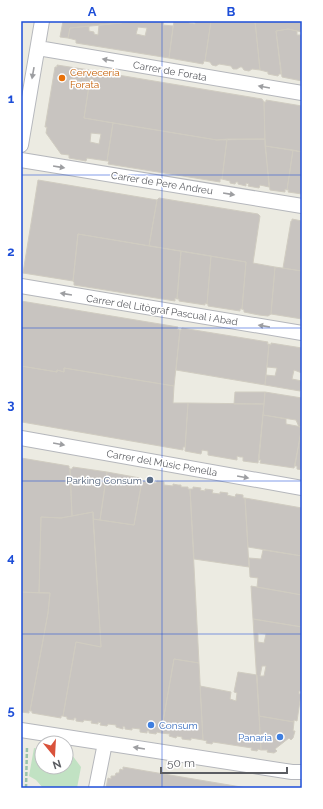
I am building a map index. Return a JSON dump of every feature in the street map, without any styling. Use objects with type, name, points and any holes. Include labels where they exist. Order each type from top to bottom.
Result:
[{"type":"street","points":[[21,144],[42,21]]},
{"type":"street","name":"Carrer de Forata","points":[[38,48],[302,93]]},
{"type":"street","name":"Carrer de Pere Andreu","points":[[21,160],[302,206]]},
{"type":"street","name":"Carrer del Litògraf Pascual i Abad","points":[[21,286],[302,333]]},
{"type":"street","name":"Carrer del Músic Penella","points":[[21,438],[302,488]]},
{"type":"street","points":[[24,736],[105,743],[292,772],[302,772]]},
{"type":"street","points":[[96,788],[105,743]]},
{"type":"path","points":[[24,736],[25,788]]},
{"type":"path","points":[[22,785],[25,788]]},
{"type":"green space","points":[[34,748],[34,775],[74,775],[74,758],[81,767],[77,788],[43,788],[36,780],[29,776]]},
{"type":"building","points":[[63,21],[122,21],[122,23],[70,28],[68,38],[60,37]]},
{"type":"building","points":[[137,21],[164,21],[163,25],[173,26],[169,58],[76,43],[76,40],[68,38],[70,28],[89,26],[89,31],[98,35],[99,25]],"holes":[[[138,27],[147,28],[145,36],[136,34]]]},
{"type":"building","points":[[174,21],[189,21],[189,23],[195,24],[195,21],[211,21],[205,61],[203,64],[169,58]]},
{"type":"building","points":[[211,21],[255,21],[260,70],[252,69],[249,71],[244,70],[242,67],[233,69],[231,66],[219,64],[216,66],[205,61]]},
{"type":"building","points":[[255,21],[302,21],[302,32],[288,29],[276,31],[281,74],[278,76],[268,74],[268,72],[260,70]]},
{"type":"building","points":[[288,29],[297,31],[297,35],[302,35],[302,81],[282,77],[276,31]]},
{"type":"building","points":[[57,65],[89,70],[89,73],[91,73],[84,118],[113,123],[107,161],[87,158],[86,161],[69,158],[69,155],[61,154],[46,133],[47,127],[45,127],[55,67],[57,67]],"holes":[[[91,133],[101,134],[99,144],[90,142]]]},
{"type":"building","points":[[94,71],[262,99],[264,102],[265,139],[217,140],[84,118],[91,73]]},
{"type":"building","points":[[266,100],[302,106],[302,152],[265,146],[264,102],[266,102]]},
{"type":"building","points":[[113,123],[217,140],[227,139],[222,179],[220,179],[220,182],[108,164],[109,161],[107,161]]},
{"type":"building","points":[[227,139],[265,139],[269,187],[260,185],[259,188],[248,186],[249,184],[246,183],[246,186],[238,184],[238,182],[235,184],[230,183],[230,181],[222,179]]},
{"type":"building","points":[[265,146],[293,150],[287,190],[285,189],[285,192],[270,190]]},
{"type":"building","points":[[293,150],[302,152],[302,194],[288,192],[289,190],[287,190]]},
{"type":"building","points":[[38,180],[157,200],[149,246],[78,234],[73,281],[23,273]]},
{"type":"building","points":[[159,198],[258,214],[260,216],[253,263],[275,267],[271,314],[268,316],[259,315],[244,312],[242,309],[246,262],[149,246],[157,200]]},
{"type":"building","points":[[292,219],[302,221],[301,271],[283,268]]},
{"type":"building","points":[[78,234],[181,251],[177,299],[175,298],[175,301],[74,285],[73,281]]},
{"type":"building","points":[[181,251],[211,256],[207,304],[205,303],[205,305],[179,301],[179,299],[177,299]]},
{"type":"building","points":[[211,256],[246,262],[242,309],[240,309],[240,311],[208,306]]},
{"type":"building","points":[[275,267],[302,271],[302,319],[271,314]]},
{"type":"building","points":[[21,301],[178,327],[177,329],[180,330],[174,386],[64,368],[64,372],[57,370],[57,372],[21,366]]},
{"type":"building","points":[[182,328],[268,342],[265,385],[176,370],[180,330]]},
{"type":"building","points":[[271,343],[302,348],[302,373],[294,370],[292,379],[302,381],[300,391],[265,385],[266,375],[275,376],[277,368],[267,367],[269,344],[271,345]]},
{"type":"building","points":[[21,366],[57,372],[57,370],[64,372],[64,368],[174,386],[173,403],[188,403],[185,447],[183,447],[183,450],[22,422]]},
{"type":"building","points":[[235,392],[265,392],[264,404],[234,404]]},
{"type":"building","points":[[265,392],[302,398],[302,427],[299,427],[296,420],[263,415]]},
{"type":"building","points":[[188,403],[264,404],[258,463],[243,461],[243,457],[237,456],[237,460],[208,455],[208,451],[202,450],[201,454],[185,451]]},
{"type":"building","points":[[263,415],[286,419],[286,424],[302,427],[294,468],[260,463]]},
{"type":"building","points":[[301,431],[302,470],[297,469],[297,466],[295,466]]},
{"type":"building","points":[[21,458],[69,466],[70,469],[72,516],[61,518],[41,517],[39,593],[21,592]]},
{"type":"building","points":[[73,467],[107,472],[100,520],[93,519],[93,512],[72,516],[70,469]]},
{"type":"building","points":[[107,472],[140,478],[142,481],[134,525],[100,520]]},
{"type":"building","points":[[147,479],[154,481],[154,483],[157,481],[164,482],[164,485],[181,485],[181,487],[188,487],[188,489],[190,489],[199,663],[174,659],[161,733],[157,732],[156,734],[149,733],[149,731],[147,731],[147,733],[140,732],[140,729],[125,729],[123,726],[123,729],[116,727],[116,725],[108,724],[107,726],[100,725],[101,723],[98,722],[98,724],[91,723],[92,721],[76,721],[76,718],[74,718],[74,720],[67,719],[67,717],[63,716],[76,642],[101,647],[93,519],[134,525],[142,481],[146,482]]},
{"type":"building","points":[[193,487],[201,488],[200,490],[205,491],[205,489],[213,490],[212,493],[228,493],[227,495],[235,497],[236,494],[243,495],[243,498],[245,498],[249,567],[194,559],[190,489],[193,489]]},
{"type":"building","points":[[245,498],[302,508],[302,556],[248,547]]},
{"type":"building","points":[[93,512],[101,647],[76,642],[63,716],[61,716],[61,718],[32,713],[32,711],[30,711],[48,613],[50,593],[39,593],[41,517],[61,518]]},
{"type":"building","points":[[263,550],[302,556],[302,595],[257,587],[258,578],[250,577],[249,558],[261,559]]},
{"type":"building","points":[[251,586],[302,595],[302,627],[253,619]]},
{"type":"building","points":[[21,592],[50,593],[48,613],[29,713],[21,712]]},
{"type":"building","points":[[253,619],[302,627],[302,691],[299,691],[299,694],[301,694],[297,721],[294,720],[294,722],[259,716]],"holes":[[[258,633],[266,634],[264,643],[258,642]],[[262,666],[266,666],[264,676],[260,676]]]},
{"type":"building","points":[[174,659],[199,663],[203,740],[191,738],[191,740],[182,739],[182,737],[177,736],[176,738],[169,736],[170,734],[161,733]]},
{"type":"building","points":[[238,672],[257,675],[261,750],[251,750],[252,748],[213,742],[212,744],[206,743],[207,741],[203,740],[200,686],[231,692],[230,699],[236,701],[237,693],[234,692]]},
{"type":"building","points":[[259,716],[294,722],[293,731],[295,731],[293,738],[291,740],[289,738],[275,749],[277,751],[274,753],[267,752],[268,750],[261,750]]},
{"type":"building","points":[[123,767],[247,788],[106,788],[108,778],[111,779],[111,776],[115,776],[116,773],[119,773],[120,769],[123,770]]},
{"type":"place","name":"Cervecería Forata","points":[[62,78]]},
{"type":"place","name":"Parking Consum","points":[[150,480]]},
{"type":"place","name":"Consum","points":[[151,725]]},
{"type":"place","name":"Panaria","points":[[280,737]]}]
